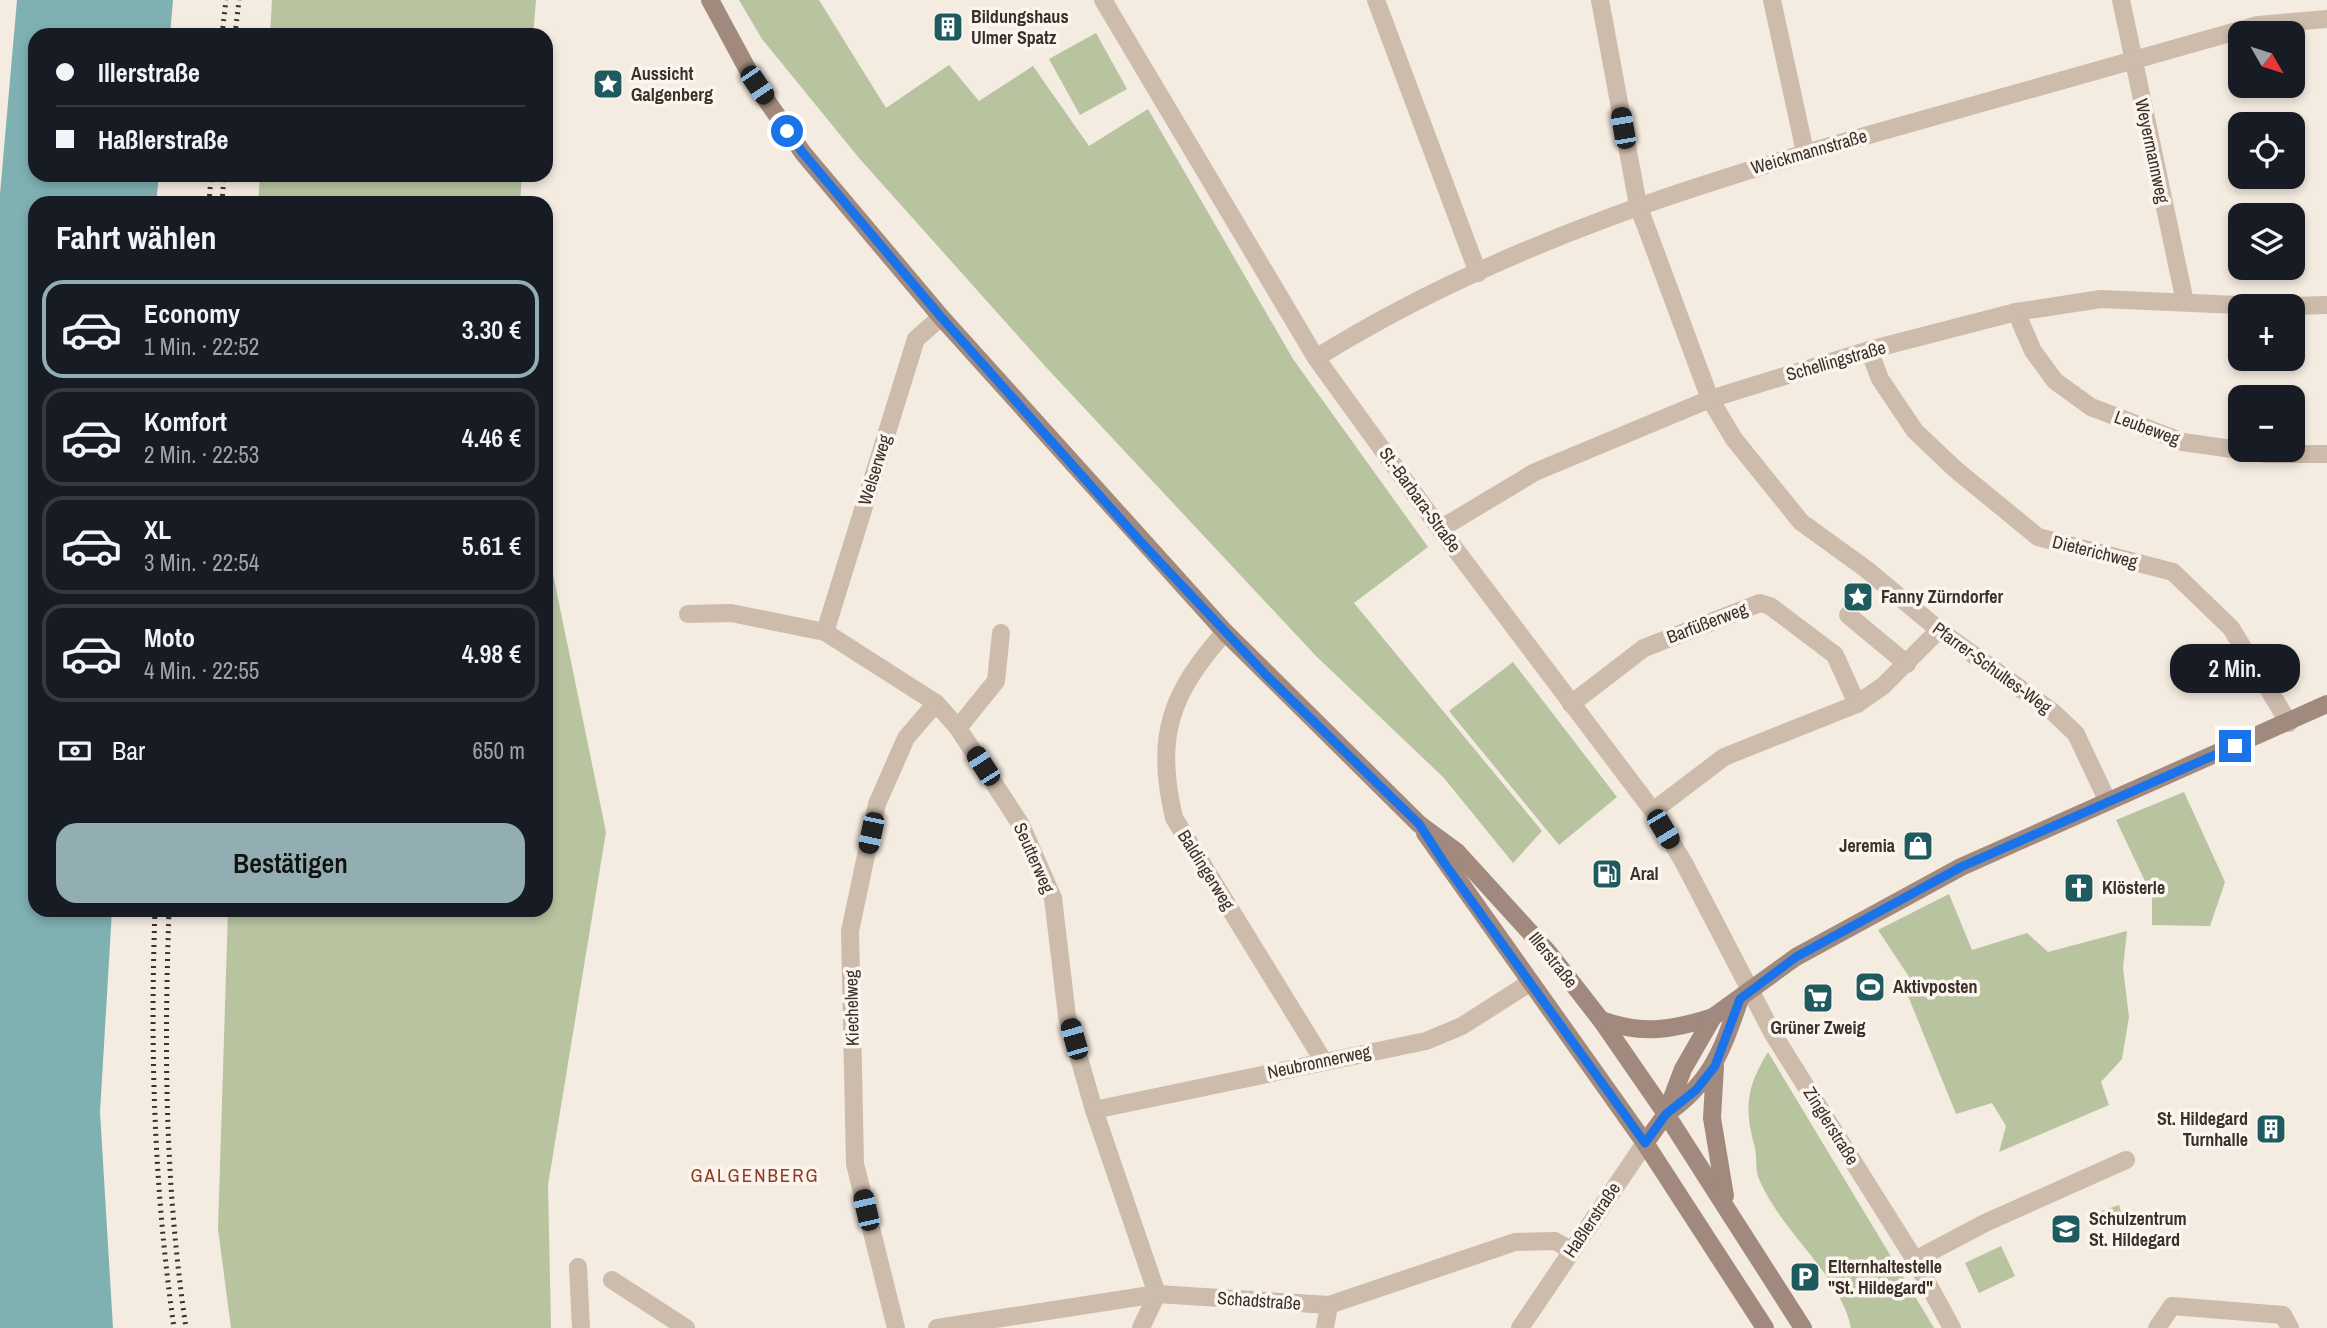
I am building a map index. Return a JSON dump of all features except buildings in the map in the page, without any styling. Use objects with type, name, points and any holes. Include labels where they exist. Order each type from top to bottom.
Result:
[{"type":"main road","name":"Illerstraße","points":[[710,0],[757,85],[803,153],[941,317],[1224,632],[1419,824],[1457,852],[1495,892],[1601,1020],[1666,1114]]},
{"type":"main road","name":"Haßlerstraße","points":[[1666,1114],[1682,1069],[1713,1017],[1850,925],[1961,867],[2107,800],[2325,706]]},
{"type":"main road","name":"Illerstraße","points":[[1419,824],[1645,1143]]},
{"type":"main road","name":"Haßlerstraße","points":[[1645,1143],[1666,1114],[1696,1090],[1715,1066],[1745,995]]},
{"type":"main road","points":[[1601,1020],[1642,1031],[1680,1027],[1713,1017]]},
{"type":"main road","points":[[1715,1066],[1712,1093],[1714,1141],[1727,1206]]},
{"type":"main road","points":[[1666,1114],[1803,1328]]},
{"type":"main road","points":[[1645,1143],[1765,1328]]},
{"type":"street","name":"St.-Barbara-Straße","points":[[1103,0],[1317,358],[1440,529],[1653,811],[1745,995]]},
{"type":"street","points":[[1376,0],[1478,273]]},
{"type":"street","name":"Pfarrer-Schultes-Weg","points":[[1600,0],[1638,205],[1710,399],[1734,439],[1801,522],[1939,630],[2053,712],[2076,734],[2107,800]]},
{"type":"street","points":[[1772,0],[1805,152]]},
{"type":"street","name":"Weyermannweg","points":[[2121,0],[2185,302]]},
{"type":"street","name":"Weickmannstraße","points":[[1317,358],[1374,322],[1478,273],[1638,205],[1805,152],[2258,25],[2327,19]]},
{"type":"street","name":"Schellingstraße","points":[[1440,529],[1535,472],[1710,399],[1869,350],[2016,312],[2101,299],[2228,304]]},
{"type":"street","points":[[2305,305],[2327,304]]},
{"type":"street","name":"Leubeweg","points":[[2016,312],[2033,351],[2055,381],[2091,407],[2183,442],[2267,454],[2327,454]]},
{"type":"street","name":"Welserweg","points":[[825,632],[916,339],[941,317]]},
{"type":"street","name":"Dieterichweg","points":[[1869,350],[1880,379],[1915,431],[1955,469],[2038,537],[2173,572],[2231,628],[2289,723]]},
{"type":"street","name":"Barfüßerweg","points":[[1571,704],[1644,648],[1760,603],[1770,606],[1835,655],[1857,704]]},
{"type":"street","name":"Seutterweg","points":[[688,614],[731,613],[825,632],[936,703],[958,728],[1021,825],[1053,898],[1067,1016],[1094,1110],[1157,1294]]},
{"type":"street","points":[[1848,615],[1907,664]]},
{"type":"street","points":[[1653,811],[1724,757],[1857,704],[1907,664],[1939,630]]},
{"type":"street","name":"Baldingerweg","points":[[1224,632],[1188,678],[1174,702],[1167,738],[1166,784],[1174,818],[1323,1060]]},
{"type":"street","points":[[958,728],[996,681],[1001,633]]},
{"type":"street","name":"Kiechelweg","points":[[896,1328],[855,1164],[850,931],[877,804],[905,738],[936,703]]},
{"type":"street","name":"Neubronnerweg","points":[[1094,1110],[1323,1060],[1426,1041],[1462,1026],[1531,982]]},
{"type":"street","name":"Zinglerstraße","points":[[1745,995],[1773,1034],[1915,1260],[1952,1328]]},
{"type":"street","name":"Haßlerstraße","points":[[1520,1328],[1645,1143]]},
{"type":"street","points":[[1915,1260],[1985,1223],[2126,1160]]},
{"type":"street","name":"Schadstraße","points":[[937,1328],[1157,1294],[1329,1305],[1515,1242],[1555,1241],[1571,1250]]},
{"type":"street","points":[[578,1267],[581,1328]]},
{"type":"street","points":[[612,1280],[664,1311],[686,1328]]},
{"type":"street","points":[[1141,1328],[1157,1294]]},
{"type":"street","points":[[1325,1328],[1329,1305]]},
{"type":"street","points":[[2157,1328],[2172,1306],[2283,1315],[2290,1328]]},
{"type":"green space","points":[[272,0],[536,0],[534,28],[270,28]]},
{"type":"green space","points":[[739,0],[819,0],[886,108],[949,65],[979,101],[1033,66],[1089,146],[1148,109],[1293,359],[1428,547],[1354,603],[1542,831],[1513,863],[1444,778],[1316,656],[1044,365],[859,158],[762,39]]},
{"type":"green space","points":[[1096,33],[1127,89],[1080,115],[1049,59]]},
{"type":"green space","points":[[260,182],[522,182],[520,196],[258,196]]},
{"type":"green space","points":[[553,574],[606,832],[548,1185],[551,1328],[231,1328],[218,1229],[228,917],[553,917]]},
{"type":"green space","points":[[1513,662],[1617,797],[1559,845],[1449,711]]},
{"type":"green space","points":[[2184,792],[2225,882],[2210,926],[2152,925],[2152,896],[2116,820]]},
{"type":"green space","points":[[1949,894],[1972,950],[2027,933],[2048,952],[2127,931],[2123,968],[2129,1017],[2122,1059],[2101,1082],[2109,1105],[1999,1152],[2006,1126],[1992,1103],[1956,1114],[1906,991],[1915,986],[1878,930]]},
{"type":"green space","points":[[1768,1052],[1934,1328],[1851,1328],[1835,1289],[1769,1198],[1758,1175],[1748,1110],[1751,1088]]},
{"type":"green space","points":[[2119,1205],[2122,1215],[2119,1223],[2107,1227],[2101,1211]]},
{"type":"green space","points":[[2001,1246],[2015,1276],[1979,1293],[1965,1263]]},
{"type":"water","points":[[17,0],[173,0],[171,28],[28,28],[28,182],[158,182],[157,196],[28,196],[28,917],[112,917],[100,1112],[113,1328],[0,1328],[0,194]]},
{"type":"railway","points":[[223,28],[226,0]]},
{"type":"railway","points":[[236,28],[239,0]]},
{"type":"railway","points":[[210,182],[210,196]]},
{"type":"railway","points":[[222,196],[224,182]]},
{"type":"railway","points":[[155,917],[155,1119],[162,1223],[174,1328]]},
{"type":"railway","points":[[169,917],[167,1068],[170,1171],[186,1328]]},
{"type":"place","name":"Bildungshaus Ulmer Spatz","points":[[948,27]]},
{"type":"place","name":"Aussicht Galgenberg","points":[[608,84]]},
{"type":"place","name":"Fanny Zürndorfer","points":[[1858,597]]},
{"type":"place","name":"Jeremia","points":[[1918,846]]},
{"type":"place","name":"Aral","points":[[1607,874]]},
{"type":"place","name":"Klösterle","points":[[2079,888]]},
{"type":"place","name":"Aktivposten","points":[[1870,987]]},
{"type":"place","name":"Grüner Zweig","points":[[1818,998]]},
{"type":"place","name":"St. Hildegard Turnhalle","points":[[2271,1129]]},
{"type":"place","name":"Schulzentrum St. Hildegard","points":[[2066,1229]]},
{"type":"place","name":"Elternhaltestelle \"St. Hildegard\"","points":[[1805,1277]]},
{"type":"district","name":"GALGENBERG","points":[[755,1175]]},
{"type":"route","points":[[787,131],[941,317],[1140,541],[1267,676],[1419,824],[1645,1143],[1666,1114],[1696,1090],[1715,1066],[1740,999],[1796,957],[1850,925],[1961,867],[2100,803],[2235,746]]}]
